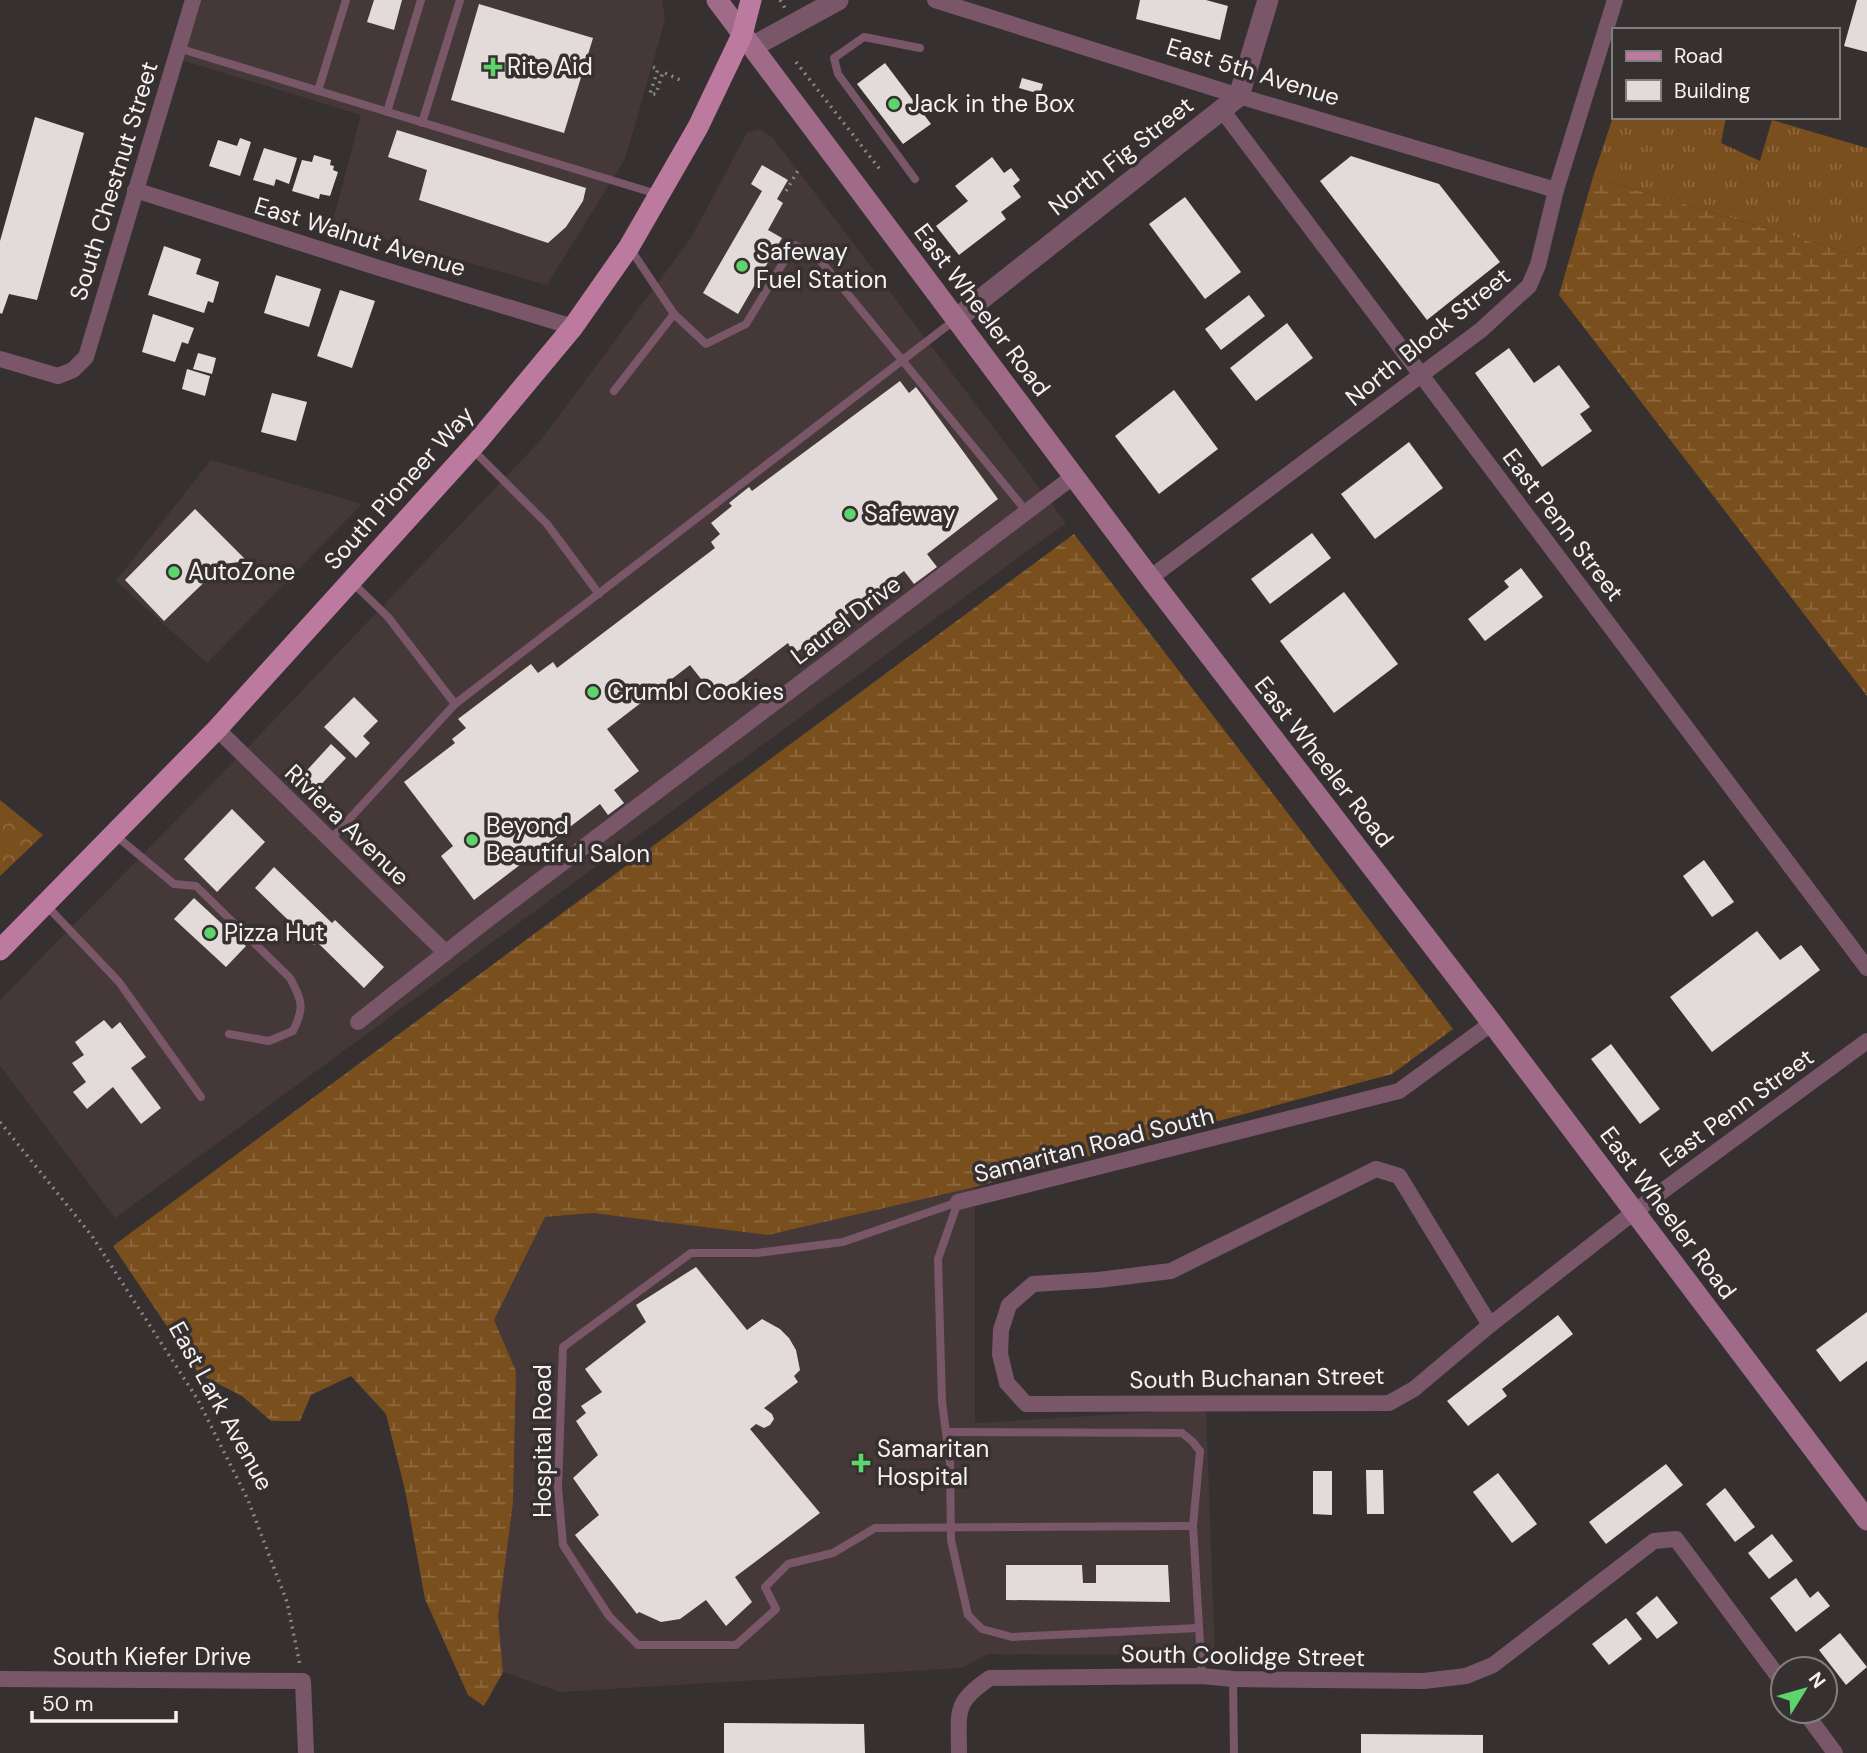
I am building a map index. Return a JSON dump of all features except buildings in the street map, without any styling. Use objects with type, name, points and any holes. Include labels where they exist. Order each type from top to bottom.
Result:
[{"type":"main road","points":[[717,0],[747,41]]},
{"type":"main road","name":"South Pioneer Way","points":[[0,950],[216,729],[472,448],[573,327],[629,247],[747,41],[751,0]]},
{"type":"main road","name":"East Wheeler Road","points":[[747,41],[1150,578],[1492,1023],[1867,1520]]},
{"type":"street","name":"South Chestnut Street","points":[[0,359],[58,376],[73,370],[86,357],[192,0]]},
{"type":"street","points":[[747,41],[838,0]]},
{"type":"street","name":"East 5th Avenue","points":[[935,0],[1239,96],[1556,190]]},
{"type":"street","points":[[1239,96],[1268,0]]},
{"type":"street","name":"North Block Street","points":[[1150,578],[1481,330],[1529,286],[1538,265],[1556,190],[1615,0]]},
{"type":"street","name":"North Fig Street","points":[[956,319],[1239,96]]},
{"type":"street","name":"East Penn Street","points":[[1222,110],[1867,968]]},
{"type":"street","name":"East Walnut Avenue","points":[[135,190],[573,327]]},
{"type":"street","name":"Laurel Drive","points":[[358,1021],[1074,476]]},
{"type":"street","name":"Riviera Avenue","points":[[216,729],[446,953]]},
{"type":"street","name":"Samaritan Road South","points":[[958,1202],[1399,1091],[1492,1023]]},
{"type":"street","name":"East Penn Street","points":[[1634,1212],[1867,1041]]},
{"type":"street","name":"South Buchanan Street","points":[[1490,1325],[1399,1176],[1376,1170],[1171,1271],[1098,1280],[1033,1284],[1009,1305],[1001,1330],[1000,1354],[1007,1382],[1026,1404],[1390,1403],[1414,1389],[1490,1325],[1634,1212]]},
{"type":"street","name":"South Coolidge Street","points":[[958,1753],[959,1710],[970,1692],[990,1678],[1202,1676],[1233,1679],[1424,1681],[1466,1676],[1493,1665],[1654,1541],[1676,1539],[1769,1664]]},
{"type":"street","name":"South Kiefer Drive","points":[[0,1679],[303,1681]]},
{"type":"street","points":[[303,1681],[306,1753]]},
{"type":"street","points":[[1814,1725],[1835,1753]]},
{"type":"lane","points":[[318,91],[346,0]]},
{"type":"lane","points":[[387,112],[421,0]]},
{"type":"lane","points":[[422,123],[460,0]]},
{"type":"lane","points":[[915,179],[838,74],[834,58],[864,37],[920,48]]},
{"type":"lane","points":[[178,48],[660,195]]},
{"type":"lane","points":[[629,247],[674,314],[706,344],[746,324],[794,245],[814,253],[1027,512]]},
{"type":"lane","points":[[614,391],[674,314]]},
{"type":"lane","points":[[330,840],[455,704],[956,319]]},
{"type":"lane","points":[[472,448],[547,524],[599,594]]},
{"type":"lane","points":[[351,581],[388,617],[455,704]]},
{"type":"lane","points":[[114,834],[174,884],[196,886],[290,978],[299,996],[301,1014],[293,1031],[269,1041],[229,1034]]},
{"type":"lane","points":[[45,904],[119,982],[201,1097]]},
{"type":"lane","name":"Samaritan Road South","points":[[958,1202],[938,1259],[942,1402],[947,1432],[951,1540],[968,1615],[982,1629],[1012,1637],[1198,1628]]},
{"type":"lane","name":"Hospital Road","points":[[952,1529],[875,1528],[833,1553],[788,1564],[765,1587],[776,1609],[736,1645],[638,1645],[609,1616],[563,1545],[558,1487],[563,1347],[691,1253],[757,1253],[843,1242],[958,1202]]},
{"type":"lane","points":[[947,1432],[1182,1433],[1192,1441],[1200,1451],[1193,1526],[1202,1676]]},
{"type":"lane","points":[[952,1529],[1193,1526]]},
{"type":"lane","points":[[1233,1679],[1234,1753]]},
{"type":"path","points":[[796,62],[881,172]]},
{"type":"path","points":[[653,67],[658,69],[650,93],[656,94],[663,72],[680,80]]},
{"type":"path","points":[[786,191],[799,169]]},
{"type":"path","name":"East Lark Avenue","points":[[0,1122],[92,1236],[198,1400],[248,1500],[287,1602],[303,1681]]},
{"type":"shaded area","points":[[193,0],[662,0],[665,20],[625,159],[547,285],[332,224],[361,115],[175,58]]},
{"type":"shaded area","points":[[758,129],[773,138],[1066,523],[115,1218],[0,1066],[0,1000],[252,743],[541,440],[691,238],[747,133]]},
{"type":"shaded area","points":[[211,460],[362,504],[207,663],[116,581]]},
{"type":"shaded area","name":"Samaritan Hospital","points":[[975,1187],[975,1423],[1206,1409],[1215,1655],[988,1654],[961,1668],[560,1692],[503,1672],[498,1617],[513,1503],[516,1372],[494,1320],[545,1217],[592,1213],[768,1235]]},
{"type":"green space","points":[[1612,119],[1726,119],[1721,143],[1760,161],[1772,120],[1867,148],[1867,243],[1849,253],[1593,177]]},
{"type":"green space","points":[[1593,177],[1849,253],[1867,243],[1867,696],[1559,295]]},
{"type":"green space","points":[[1074,534],[1453,1029],[1392,1074],[975,1187],[768,1235],[592,1213],[545,1217],[494,1320],[516,1371],[513,1503],[498,1617],[503,1672],[484,1706],[468,1695],[425,1599],[405,1490],[386,1414],[351,1376],[311,1395],[300,1421],[271,1421],[242,1396],[199,1374],[113,1246]]},
{"type":"green space","points":[[0,800],[43,835],[0,876]]},
{"type":"place","name":"Rite Aid","points":[[493,67]]},
{"type":"place","name":"Jack in the Box","points":[[894,104]]},
{"type":"place","name":"Safeway Fuel Station","points":[[742,266]]},
{"type":"place","name":"Safeway","points":[[850,514]]},
{"type":"place","name":"AutoZone","points":[[174,572]]},
{"type":"place","name":"Crumbl Cookies","points":[[593,692]]},
{"type":"place","name":"Beyond Beautiful Salon","points":[[472,840]]},
{"type":"place","name":"Pizza Hut","points":[[210,933]]},
{"type":"place","name":"Samaritan Hospital","points":[[861,1463]]}]
